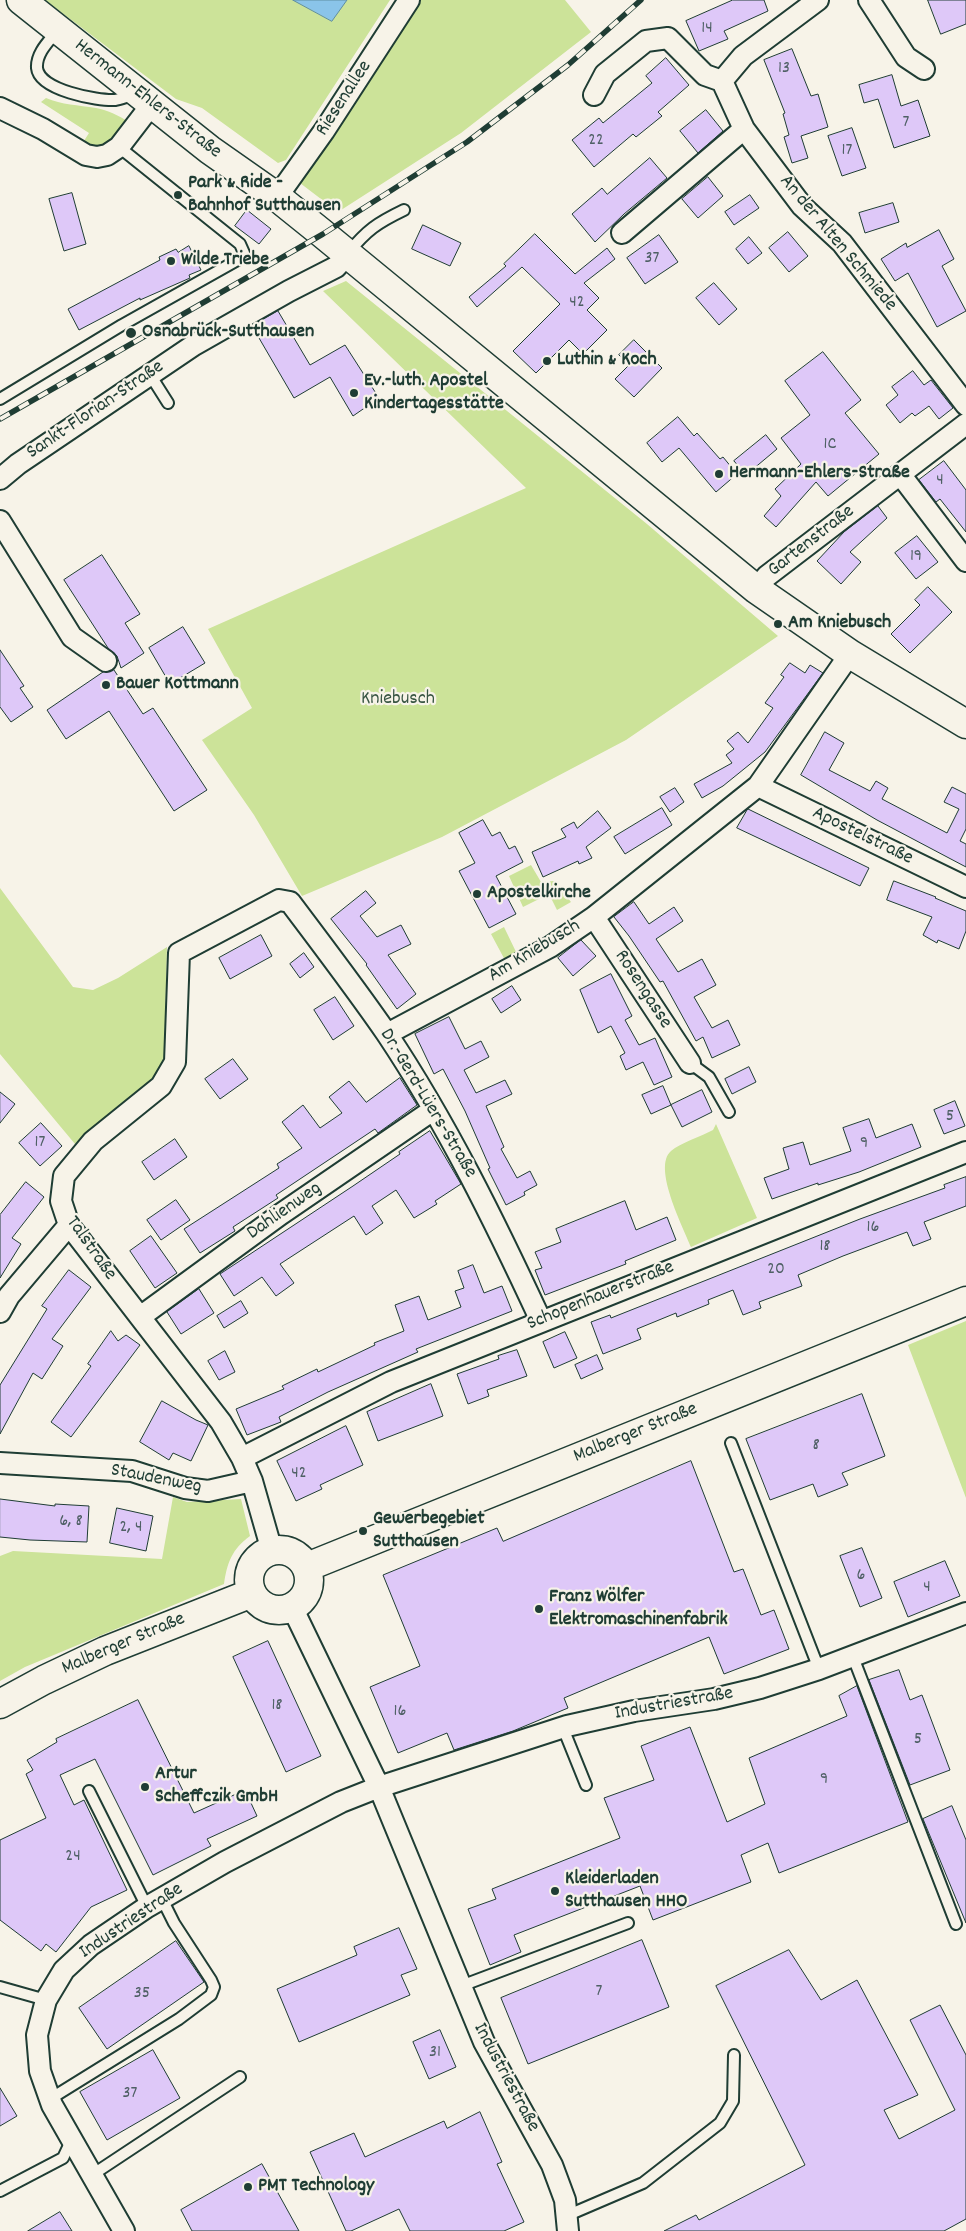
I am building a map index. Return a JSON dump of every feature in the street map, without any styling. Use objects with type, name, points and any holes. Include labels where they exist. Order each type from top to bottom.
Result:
[{"type":"street","name":"Hermann-Ehlers-Straße","points":[[21,0],[210,150],[277,197],[488,370],[581,443],[756,588],[850,654],[966,724]]},
{"type":"street","name":"Riesenallee","points":[[277,197],[324,131],[409,0]]},
{"type":"street","points":[[594,95],[604,74],[646,41],[668,38],[705,75],[722,81],[743,56],[818,0]]},
{"type":"street","points":[[869,0],[906,57],[924,69]]},
{"type":"street","name":"An der Alten Schmiede","points":[[722,81],[744,129],[802,206],[842,243],[966,405]]},
{"type":"street","points":[[0,108],[43,129],[86,155],[102,156],[119,147],[145,99]]},
{"type":"street","points":[[622,234],[744,129]]},
{"type":"street","name":"Sankt-Florian-Straße","points":[[0,479],[18,464],[149,373],[239,318],[336,267],[348,254]]},
{"type":"street","name":"Gartenstraße","points":[[756,588],[766,576],[966,424]]},
{"type":"street","points":[[900,474],[966,561]]},
{"type":"street","points":[[0,521],[72,637],[106,661]]},
{"type":"street","name":"Am Kniebusch","points":[[387,1034],[527,961],[594,917],[758,786],[850,654]]},
{"type":"street","name":"Apostelstraße","points":[[758,786],[966,887]]},
{"type":"street","name":"Talstraße","points":[[272,1551],[252,1481],[242,1458],[221,1422],[69,1224],[61,1201],[64,1176],[93,1142],[161,1086],[175,1062],[179,953],[279,900],[290,902]]},
{"type":"street","name":"Dr.-Gerd-Lüers-Straße","points":[[290,902],[387,1034],[433,1110],[490,1212],[541,1321]]},
{"type":"street","name":"Rosengasse","points":[[594,917],[690,1063]]},
{"type":"street","name":"Dahlienweg","points":[[140,1317],[281,1214],[433,1110]]},
{"type":"street","name":"Schopenhauerstraße","points":[[242,1458],[391,1382],[966,1152]]},
{"type":"street","points":[[0,1312],[9,1296],[69,1224]]},
{"type":"street","name":"Malberger Straße","points":[[306,1567],[966,1301]]},
{"type":"street","name":"Staudenweg","points":[[0,1463],[132,1471],[184,1488],[208,1491],[252,1481]]},
{"type":"street","points":[[282,1550],[292,1553],[301,1559],[306,1567],[309,1586],[300,1602],[292,1607],[274,1610],[257,1601],[252,1593],[249,1575],[252,1567],[257,1560],[272,1551],[282,1550]]},
{"type":"street","name":"Malberger Straße","points":[[0,1704],[105,1651],[252,1593]]},
{"type":"street","name":"Industriestraße","points":[[292,1607],[379,1787],[484,2042],[552,2165],[565,2200],[567,2224]]},
{"type":"street","name":"Industriestraße","points":[[124,2231],[50,2099],[40,2071],[37,2035],[46,2000],[64,1970],[91,1945],[154,1903],[242,1854],[341,1802],[379,1787],[563,1728],[634,1711],[714,1699],[760,1688],[819,1670],[966,1614]]},
{"type":"lane","points":[[58,30],[40,53],[37,68],[41,79],[62,91],[115,100],[145,99]]},
{"type":"lane","points":[[0,399],[122,325],[243,257],[244,248],[240,244],[119,147]]},
{"type":"lane","points":[[348,254],[365,232],[378,222],[404,210]]},
{"type":"lane","points":[[149,373],[168,403]]},
{"type":"lane","points":[[690,1063],[709,1077],[729,1112]]},
{"type":"lane","points":[[731,1443],[819,1670]]},
{"type":"lane","points":[[853,1657],[956,1924]]},
{"type":"lane","points":[[563,1728],[586,1785]]},
{"type":"lane","points":[[50,2099],[179,2019],[211,1995],[214,1987],[174,1923],[154,1903],[89,1791]]},
{"type":"lane","points":[[461,1986],[628,1923]]},
{"type":"lane","points":[[0,1987],[46,2000]]},
{"type":"lane","points":[[567,2224],[643,2182],[720,2123],[733,2101],[734,2055]]},
{"type":"lane","points":[[92,2175],[240,2077]]},
{"type":"lane","points":[[0,2191],[63,2158],[72,2139]]},
{"type":"green space","points":[[45,0],[390,0],[286,160],[278,163],[202,108],[176,99]]},
{"type":"green space","points":[[421,0],[565,0],[591,32],[461,133],[338,212],[300,183],[331,140]]},
{"type":"green space","points":[[46,98],[105,110],[129,122],[110,144],[91,147],[82,144],[89,133],[41,102]]},
{"type":"green space","name":"Kniebusch","points":[[346,281],[647,524],[778,636],[626,740],[442,837],[302,896],[254,815],[202,740],[252,708],[208,629],[526,488],[323,291]]},
{"type":"green space","points":[[531,865],[541,882],[554,881],[571,902],[557,910],[549,894],[523,907],[509,876]]},
{"type":"green space","points":[[0,888],[73,987],[93,990],[118,978],[167,947],[164,1061],[154,1081],[75,1144],[0,1054]]},
{"type":"green space","points":[[504,927],[518,956],[506,962],[491,934]]},
{"type":"green space","points":[[716,1124],[757,1218],[691,1247],[671,1198],[665,1170],[666,1159],[675,1148],[713,1130]]},
{"type":"green space","points":[[966,1321],[966,1498],[908,1345]]},
{"type":"green space","points":[[173,1497],[187,1502],[241,1499],[250,1536],[231,1557],[224,1584],[25,1667],[0,1681],[0,1556],[13,1551],[162,1559]]},
{"type":"water","points":[[293,0],[347,0],[332,21]]},
{"type":"building","points":[[733,0],[764,0],[768,11],[724,31],[728,39],[699,51],[686,21]]},
{"type":"building","points":[[928,0],[966,0],[966,24],[941,34]]},
{"type":"building","points":[[792,49],[811,96],[818,94],[828,127],[801,136],[808,158],[792,163],[784,137],[789,135],[783,114],[785,113],[764,60]]},
{"type":"building","points":[[666,58],[689,85],[658,112],[662,116],[636,137],[633,134],[594,167],[572,140],[599,118],[603,123],[652,83],[646,76]]},
{"type":"building","points":[[892,75],[901,106],[918,100],[930,136],[894,148],[878,99],[864,103],[859,85]]},
{"type":"building","points":[[706,110],[723,131],[698,153],[680,131]]},
{"type":"building","points":[[852,128],[866,168],[842,176],[828,136]]},
{"type":"building","points":[[650,158],[667,178],[624,214],[595,242],[572,214],[602,188],[607,194]]},
{"type":"building","points":[[708,177],[723,196],[698,218],[682,199]]},
{"type":"building","points":[[72,193],[86,244],[64,251],[49,199]]},
{"type":"building","points":[[750,195],[759,208],[734,225],[725,212]]},
{"type":"building","points":[[893,203],[899,222],[865,233],[859,213]]},
{"type":"building","points":[[247,210],[271,229],[259,244],[235,226]]},
{"type":"building","points":[[423,225],[461,243],[450,266],[412,249]]},
{"type":"building","points":[[939,230],[954,259],[942,266],[966,311],[937,327],[908,273],[895,281],[881,259],[906,243],[907,247]]},
{"type":"building","points":[[788,232],[808,256],[789,272],[769,248]]},
{"type":"building","points":[[535,234],[575,274],[607,248],[615,259],[584,283],[599,298],[587,310],[607,330],[583,354],[569,340],[536,373],[513,351],[560,304],[522,267],[477,307],[469,297],[506,266],[504,264]]},
{"type":"building","points":[[659,235],[678,262],[645,284],[627,258]]},
{"type":"building","points":[[749,237],[762,253],[748,264],[736,249]]},
{"type":"building","points":[[189,246],[201,270],[189,275],[190,278],[140,300],[140,298],[79,330],[68,309],[160,260],[159,257],[176,249],[178,252]]},
{"type":"building","points":[[714,283],[737,309],[719,325],[696,298]]},
{"type":"building","points":[[278,311],[310,365],[345,345],[379,398],[353,416],[330,377],[294,398],[252,326]]},
{"type":"building","points":[[634,340],[662,368],[634,397],[615,379],[629,365],[619,355]]},
{"type":"building","points":[[823,352],[861,400],[845,413],[879,454],[828,496],[816,482],[776,527],[764,516],[781,496],[775,489],[801,464],[781,438],[810,415],[785,381]]},
{"type":"building","points":[[913,371],[924,385],[931,380],[953,408],[939,419],[929,406],[915,416],[912,413],[900,423],[886,405],[898,395],[892,387]]},
{"type":"building","points":[[678,417],[694,436],[697,433],[720,459],[723,457],[737,474],[716,492],[679,448],[662,462],[647,443]]},
{"type":"building","points":[[766,435],[777,449],[746,475],[734,461]]},
{"type":"building","points":[[944,461],[966,490],[966,532],[940,499],[936,502],[919,480]]},
{"type":"building","points":[[878,506],[887,518],[850,552],[861,562],[841,584],[817,561],[844,532]]},
{"type":"building","points":[[917,536],[938,562],[916,579],[895,553]]},
{"type":"building","points":[[102,555],[140,614],[125,623],[144,653],[121,668],[117,656],[108,648],[64,580]]},
{"type":"building","points":[[928,587],[952,612],[910,653],[891,634],[920,605],[915,600]]},
{"type":"building","points":[[183,627],[205,663],[170,684],[149,648]]},
{"type":"building","points":[[0,650],[24,686],[20,688],[33,707],[11,722],[0,707]]},
{"type":"building","points":[[790,663],[805,673],[810,665],[823,673],[765,752],[723,786],[702,798],[694,784],[732,763],[726,755],[734,749],[727,741],[738,732],[748,743],[773,708],[765,703],[784,677],[781,675]]},
{"type":"building","points":[[114,670],[143,714],[153,708],[207,790],[174,811],[109,711],[66,739],[47,710],[103,672]]},
{"type":"building","points":[[825,732],[844,743],[829,770],[870,791],[876,781],[888,788],[882,799],[947,833],[959,809],[944,802],[952,787],[966,794],[966,829],[960,841],[966,844],[966,867],[877,820],[801,775]]},
{"type":"building","points":[[675,788],[684,802],[670,812],[660,797]]},
{"type":"building","points":[[662,808],[672,825],[625,854],[614,837]]},
{"type":"building","points":[[748,809],[869,868],[860,886],[737,828]]},
{"type":"building","points":[[598,811],[611,828],[586,847],[592,858],[579,864],[578,861],[543,877],[532,852],[566,837],[561,829],[574,822],[577,828]]},
{"type":"building","points":[[483,820],[492,836],[500,832],[509,849],[515,846],[523,862],[496,876],[516,914],[489,928],[459,871],[475,863],[459,833]]},
{"type":"building","points":[[894,881],[966,911],[966,931],[959,949],[938,940],[937,943],[923,935],[932,917],[887,900]]},
{"type":"building","points":[[366,891],[376,903],[360,916],[377,937],[401,925],[411,944],[388,955],[416,994],[397,1009],[367,964],[331,919]]},
{"type":"building","points":[[634,902],[649,924],[674,907],[683,921],[656,939],[678,972],[702,959],[716,985],[694,997],[712,1028],[728,1020],[740,1045],[712,1058],[703,1037],[696,1041],[663,981],[660,982],[614,917]]},
{"type":"building","points":[[261,935],[272,956],[230,979],[219,958]]},
{"type":"building","points":[[581,940],[596,956],[573,976],[558,958]]},
{"type":"building","points":[[304,953],[314,967],[300,978],[290,964]]},
{"type":"building","points":[[611,974],[632,1016],[625,1020],[639,1045],[655,1038],[672,1077],[654,1085],[643,1062],[626,1070],[620,1056],[625,1053],[611,1026],[598,1033],[580,990]]},
{"type":"building","points":[[512,986],[521,1000],[501,1013],[492,999]]},
{"type":"building","points":[[335,997],[354,1026],[333,1040],[314,1010]]},
{"type":"building","points":[[449,1017],[465,1049],[481,1041],[489,1057],[464,1070],[476,1093],[505,1080],[512,1094],[486,1106],[504,1147],[501,1149],[517,1178],[530,1171],[537,1185],[524,1192],[525,1195],[506,1205],[488,1169],[490,1168],[465,1111],[443,1069],[434,1074],[415,1034]]},
{"type":"building","points":[[233,1059],[248,1079],[220,1099],[205,1079]]},
{"type":"building","points":[[749,1067],[756,1082],[732,1094],[725,1079]]},
{"type":"building","points":[[400,1078],[417,1105],[378,1133],[375,1129],[276,1195],[278,1198],[233,1227],[235,1231],[200,1253],[184,1229],[279,1168],[277,1164],[302,1148],[282,1122],[303,1105],[320,1128],[342,1113],[329,1097],[349,1081],[366,1102]]},
{"type":"building","points":[[663,1086],[671,1105],[651,1114],[642,1095]]},
{"type":"building","points":[[702,1090],[712,1112],[682,1127],[671,1105]]},
{"type":"building","points":[[0,1092],[15,1104],[0,1123]]},
{"type":"building","points":[[955,1101],[965,1126],[944,1134],[934,1110]]},
{"type":"building","points":[[869,1119],[876,1138],[912,1124],[921,1147],[859,1172],[818,1185],[818,1183],[772,1199],[764,1178],[789,1169],[783,1148],[803,1142],[810,1165],[851,1151],[843,1128]]},
{"type":"building","points":[[41,1123],[62,1146],[40,1166],[19,1143]]},
{"type":"building","points":[[430,1131],[461,1184],[435,1201],[437,1204],[414,1218],[396,1190],[372,1206],[383,1223],[366,1235],[354,1216],[280,1264],[294,1283],[276,1296],[262,1277],[234,1296],[220,1274],[400,1154],[399,1152]]},
{"type":"building","points":[[175,1139],[187,1157],[154,1180],[142,1162]]},
{"type":"building","points":[[966,1177],[966,1206],[924,1222],[931,1239],[913,1246],[907,1232],[843,1256],[798,1275],[802,1286],[759,1302],[761,1308],[743,1315],[733,1290],[708,1300],[709,1304],[677,1317],[676,1313],[637,1329],[641,1339],[603,1354],[591,1322],[610,1315],[611,1318],[860,1219],[945,1188],[944,1185]]},
{"type":"building","points":[[26,1182],[44,1197],[12,1238],[21,1244],[0,1278],[0,1215]]},
{"type":"building","points":[[176,1200],[190,1220],[161,1240],[147,1220]]},
{"type":"building","points":[[625,1201],[636,1230],[667,1217],[676,1240],[625,1261],[626,1264],[545,1295],[535,1270],[542,1268],[535,1252],[561,1242],[556,1229]]},
{"type":"building","points":[[151,1236],[177,1273],[155,1288],[130,1251]]},
{"type":"building","points":[[473,1265],[484,1293],[502,1286],[512,1311],[416,1349],[418,1352],[328,1392],[279,1417],[281,1422],[247,1435],[236,1409],[284,1389],[282,1386],[317,1369],[318,1372],[375,1345],[374,1343],[404,1331],[395,1305],[419,1296],[428,1320],[461,1307],[455,1291],[464,1288],[458,1271]]},
{"type":"building","points":[[69,1270],[91,1287],[52,1339],[63,1346],[42,1379],[33,1373],[0,1434],[0,1385],[47,1309],[42,1306]]},
{"type":"building","points":[[199,1289],[214,1313],[181,1334],[167,1312]]},
{"type":"building","points":[[241,1301],[248,1313],[224,1328],[217,1316]]},
{"type":"building","points":[[111,1331],[118,1341],[126,1335],[140,1345],[71,1437],[51,1422],[91,1366],[88,1364]]},
{"type":"building","points":[[565,1332],[577,1358],[554,1368],[543,1342]]},
{"type":"building","points":[[517,1350],[527,1376],[487,1390],[489,1396],[468,1404],[457,1374],[499,1359],[498,1356]]},
{"type":"building","points":[[225,1351],[235,1372],[219,1380],[208,1361]]},
{"type":"building","points":[[597,1355],[603,1369],[581,1379],[575,1365]]},
{"type":"building","points":[[431,1384],[443,1416],[378,1441],[367,1412]]},
{"type":"building","points":[[862,1394],[885,1456],[842,1473],[848,1485],[818,1497],[813,1484],[770,1500],[746,1439]]},
{"type":"building","points":[[162,1401],[208,1425],[191,1461],[173,1453],[169,1460],[140,1442]]},
{"type":"building","points":[[346,1426],[363,1465],[320,1485],[322,1489],[296,1501],[277,1461]]},
{"type":"building","name":"Franz Wölfer Elektromaschinenfabrik","points":[[691,1461],[734,1572],[743,1569],[761,1615],[774,1610],[789,1649],[724,1674],[709,1637],[564,1698],[568,1708],[513,1731],[454,1750],[447,1733],[398,1753],[370,1687],[420,1666],[383,1575],[497,1528],[503,1541]]},
{"type":"building","points":[[0,1499],[55,1506],[55,1504],[89,1506],[87,1542],[0,1537]]},
{"type":"building","points":[[117,1508],[153,1516],[146,1551],[110,1543]]},
{"type":"building","points":[[862,1548],[882,1598],[860,1607],[840,1556]]},
{"type":"building","points":[[945,1561],[960,1596],[908,1617],[894,1582]]},
{"type":"building","points":[[268,1641],[321,1756],[286,1772],[233,1657]]},
{"type":"building","points":[[899,1670],[910,1700],[922,1695],[950,1770],[910,1785],[869,1680]]},
{"type":"building","points":[[857,1686],[908,1822],[779,1873],[768,1843],[741,1855],[751,1882],[653,1920],[640,1886],[514,1935],[521,1952],[490,1965],[468,1909],[496,1899],[492,1889],[620,1838],[604,1798],[654,1780],[641,1746],[690,1727],[727,1822],[765,1804],[749,1758],[847,1716],[839,1696]]},
{"type":"building","points":[[138,1700],[194,1813],[245,1790],[257,1816],[207,1839],[211,1846],[153,1875],[95,1759],[60,1775],[74,1805],[84,1800],[127,1890],[91,1907],[56,1952],[46,1944],[41,1951],[0,1920],[0,1840],[46,1818],[26,1774],[33,1770],[27,1760],[57,1742],[56,1739]]},
{"type":"building","points":[[952,1806],[966,1840],[966,1923],[923,1819]]},
{"type":"building","points":[[399,1928],[417,1969],[401,1975],[410,1995],[299,2042],[277,1989],[357,1955],[354,1947]]},
{"type":"building","points":[[642,1940],[669,2007],[528,2064],[501,1998]]},
{"type":"building","points":[[176,1941],[204,1982],[107,2049],[79,2008]]},
{"type":"building","points":[[789,1950],[821,2000],[857,1980],[918,2095],[884,2110],[899,2139],[955,2110],[910,2020],[940,2005],[966,2055],[966,2219],[944,2231],[664,2231],[696,2215],[699,2220],[805,2165],[716,1986]]},
{"type":"building","points":[[440,2030],[456,2067],[429,2079],[413,2042]]},
{"type":"building","points":[[153,2050],[180,2098],[107,2140],[80,2092]]},
{"type":"building","points":[[0,2088],[17,2116],[0,2126]]},
{"type":"building","points":[[480,2112],[502,2162],[497,2164],[524,2222],[504,2231],[410,2231],[399,2209],[351,2231],[346,2231],[310,2152],[354,2133],[365,2157],[444,2121],[447,2128]]},
{"type":"building","name":"PMT Technology","points":[[262,2164],[299,2231],[192,2231],[181,2210]]},
{"type":"building","points":[[60,2212],[72,2231],[28,2231]]},
{"type":"railway","points":[[0,419],[323,234],[467,142],[568,65],[641,0]]},
{"type":"place","name":"Park & Ride - Bahnhof Sutthausen","points":[[178,195]]},
{"type":"place","name":"Wilde Triebe","points":[[171,261]]},
{"type":"place","name":"Osnabrück-Sutthausen","points":[[131,333]]},
{"type":"place","name":"Luthin & Koch","points":[[547,361]]},
{"type":"place","name":"Ev.-luth. Apostel Kindertagesstätte","points":[[354,393]]},
{"type":"place","name":"Hermann-Ehlers-Straße","points":[[719,474]]},
{"type":"place","name":"Am Kniebusch","points":[[778,624]]},
{"type":"place","name":"Bauer Kottmann","points":[[106,685]]},
{"type":"place","name":"Apostelkirche","points":[[477,894]]},
{"type":"place","name":"Gewerbegebiet Sutthausen","points":[[363,1531]]},
{"type":"place","name":"Franz Wölfer Elektromaschinenfabrik","points":[[539,1609]]},
{"type":"place","name":"Artur Scheffczik GmbH","points":[[145,1787]]},
{"type":"place","name":"Kleiderladen Sutthausen HHO","points":[[555,1891]]},
{"type":"place","name":"PMT Technology","points":[[248,2187]]}]
